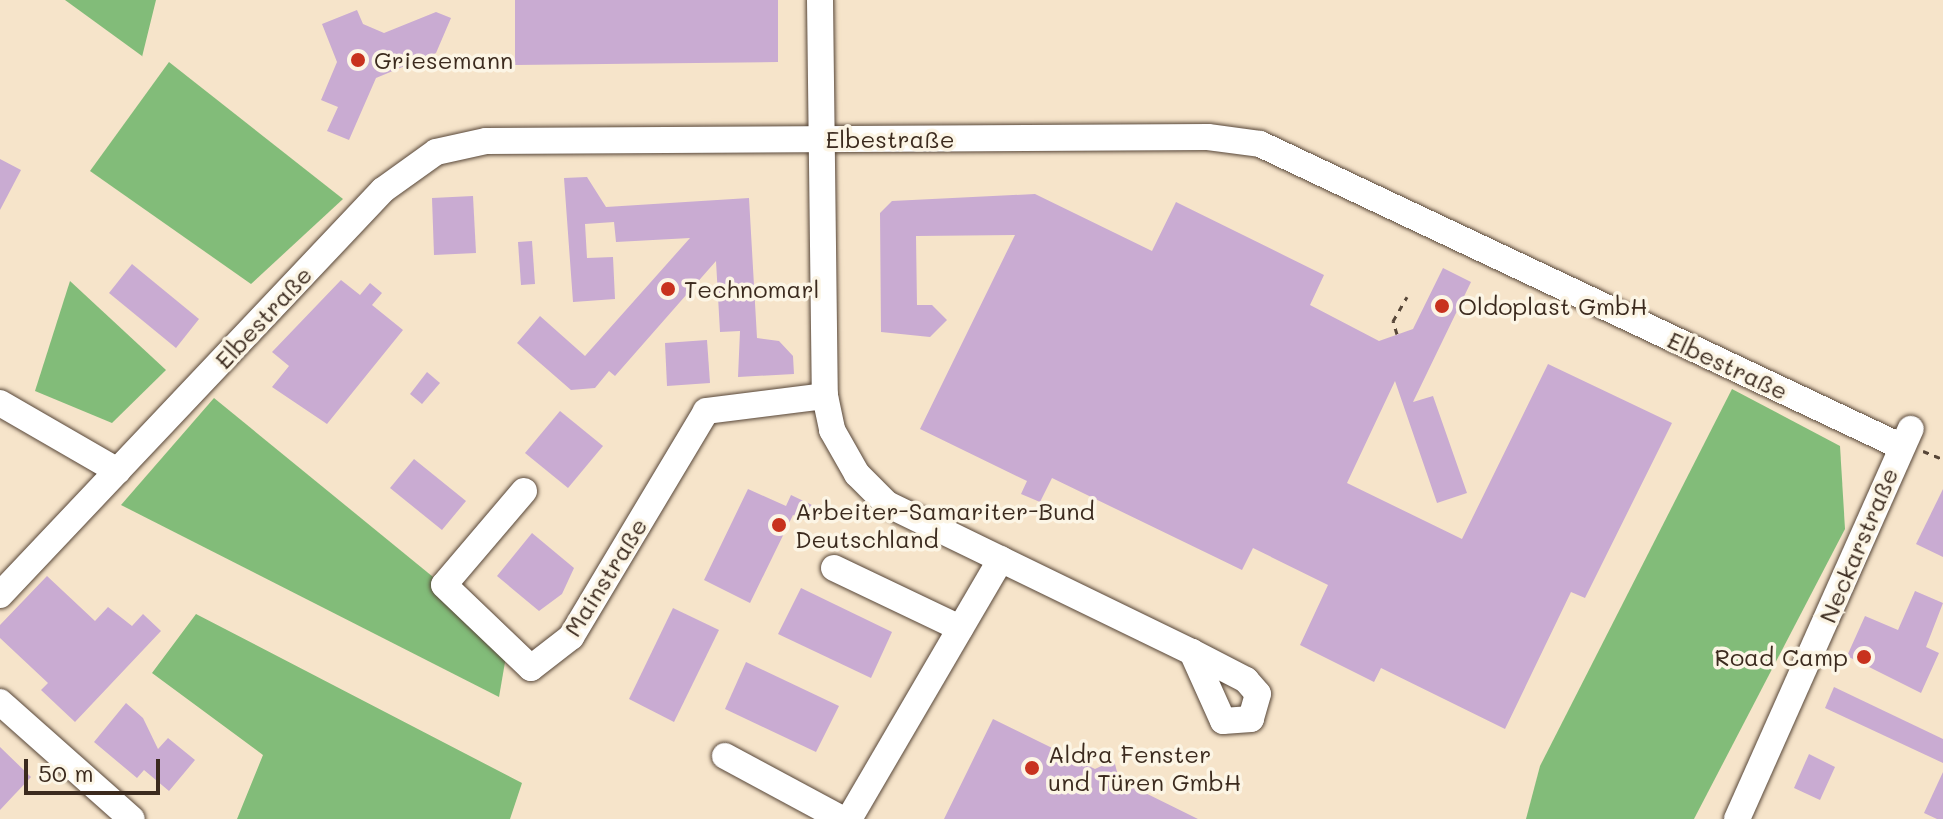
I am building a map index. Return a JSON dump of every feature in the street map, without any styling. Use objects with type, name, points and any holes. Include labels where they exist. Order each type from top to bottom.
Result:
[{"type":"street","points":[[820,0],[825,396],[832,430],[857,474],[887,504],[1192,652]]},
{"type":"street","name":"Elbestraße","points":[[0,595],[383,190],[436,152],[486,141],[1208,137],[1260,144],[1905,438]]},
{"type":"street","name":"Mainstraße","points":[[524,491],[444,585],[531,668],[571,637],[706,411],[825,396]]},
{"type":"street","points":[[0,403],[118,471]]},
{"type":"street","name":"Neckarstraße","points":[[1737,819],[1905,438]]},
{"type":"street","points":[[849,819],[1001,559]]},
{"type":"street","points":[[834,568],[960,628]]},
{"type":"street","points":[[0,702],[132,819]]},
{"type":"street","points":[[725,756],[842,819]]},
{"type":"path","points":[[1397,334],[1393,321],[1407,297]]},
{"type":"green space","points":[[65,0],[156,0],[142,57],[142,56]]},
{"type":"green space","points":[[169,62],[343,199],[251,284],[90,171]]},
{"type":"green space","points":[[70,281],[166,370],[112,423],[35,391]]},
{"type":"green space","points":[[1732,389],[1840,446],[1845,529],[1694,819],[1526,819],[1540,766]]},
{"type":"green space","points":[[214,398],[509,639],[499,697],[121,505]]},
{"type":"green space","points":[[196,614],[522,783],[510,819],[237,819],[263,755],[152,673]]},
{"type":"building","points":[[515,0],[778,0],[778,62],[515,65]]},
{"type":"building","points":[[357,10],[363,24],[384,33],[436,12],[451,18],[436,53],[376,78],[349,140],[327,131],[338,107],[321,100],[337,62],[322,24]]},
{"type":"building","points":[[0,159],[21,170],[0,210]]},
{"type":"building","name":"Technomarl","points":[[587,177],[606,207],[749,198],[757,338],[779,341],[793,356],[794,374],[738,377],[740,331],[720,332],[716,261],[615,376],[609,371],[595,388],[571,390],[517,343],[540,316],[585,356],[690,238],[616,242],[614,222],[585,224],[587,258],[613,257],[615,299],[573,302],[564,178]]},
{"type":"building","points":[[1035,194],[1152,251],[1176,202],[1324,275],[1310,305],[1379,341],[1413,329],[1443,268],[1471,282],[1413,402],[1433,396],[1467,493],[1437,503],[1395,381],[1347,483],[1462,539],[1548,364],[1672,423],[1585,598],[1571,592],[1505,729],[1381,668],[1374,682],[1300,645],[1328,585],[1253,548],[1242,570],[1052,478],[1040,502],[1021,494],[1027,481],[920,429],[1015,235],[916,236],[917,305],[932,305],[947,320],[930,337],[881,332],[880,213],[892,201]]},
{"type":"building","points":[[473,196],[476,253],[434,255],[432,198]]},
{"type":"building","points":[[532,241],[535,284],[521,285],[518,242]]},
{"type":"building","points":[[132,264],[199,319],[176,348],[109,293]]},
{"type":"building","points":[[341,280],[360,295],[370,283],[382,293],[372,305],[403,330],[327,424],[272,387],[289,366],[272,352]]},
{"type":"building","points":[[707,340],[710,383],[667,386],[665,343]]},
{"type":"building","points":[[427,372],[440,383],[422,404],[410,394]]},
{"type":"building","points":[[560,411],[603,446],[568,488],[525,453]]},
{"type":"building","points":[[414,459],[466,501],[442,530],[390,488]]},
{"type":"building","points":[[748,489],[786,506],[791,495],[812,505],[805,520],[793,515],[750,603],[704,580]]},
{"type":"building","points":[[1943,489],[1943,557],[1916,544]]},
{"type":"building","points":[[532,533],[574,568],[562,594],[539,611],[497,576]]},
{"type":"building","points":[[47,576],[95,621],[108,607],[132,626],[143,614],[161,631],[75,722],[41,690],[48,683],[0,638],[0,625]]},
{"type":"building","points":[[801,588],[892,632],[871,678],[778,634]]},
{"type":"building","points":[[1915,591],[1943,603],[1926,647],[1939,653],[1921,693],[1847,656],[1865,616],[1898,630]]},
{"type":"building","points":[[673,608],[719,630],[674,722],[629,699]]},
{"type":"building","points":[[746,662],[839,706],[816,752],[725,709]]},
{"type":"building","points":[[1834,687],[1943,739],[1943,763],[1825,708]]},
{"type":"building","points":[[126,703],[143,718],[158,749],[168,738],[195,760],[169,791],[144,770],[137,778],[94,742]]},
{"type":"building","name":"Aldra Fenster und Türen GmbH","points":[[993,719],[1095,769],[1114,760],[1119,780],[1198,819],[944,819]]},
{"type":"building","points":[[0,747],[31,777],[0,810]]},
{"type":"building","points":[[1809,754],[1835,767],[1820,800],[1794,788]]},
{"type":"building","points":[[1943,772],[1943,819],[1937,819],[1924,813]]},
{"type":"place","name":"Griesemann","points":[[358,60]]},
{"type":"place","name":"Technomarl","points":[[668,289]]},
{"type":"place","name":"Oldoplast GmbH","points":[[1442,306]]},
{"type":"place","name":"Arbeiter-Samariter-Bund Deutschland","points":[[779,525]]},
{"type":"place","name":"Road Camp","points":[[1864,657]]},
{"type":"place","name":"Aldra Fenster und Türen GmbH","points":[[1032,768]]}]
